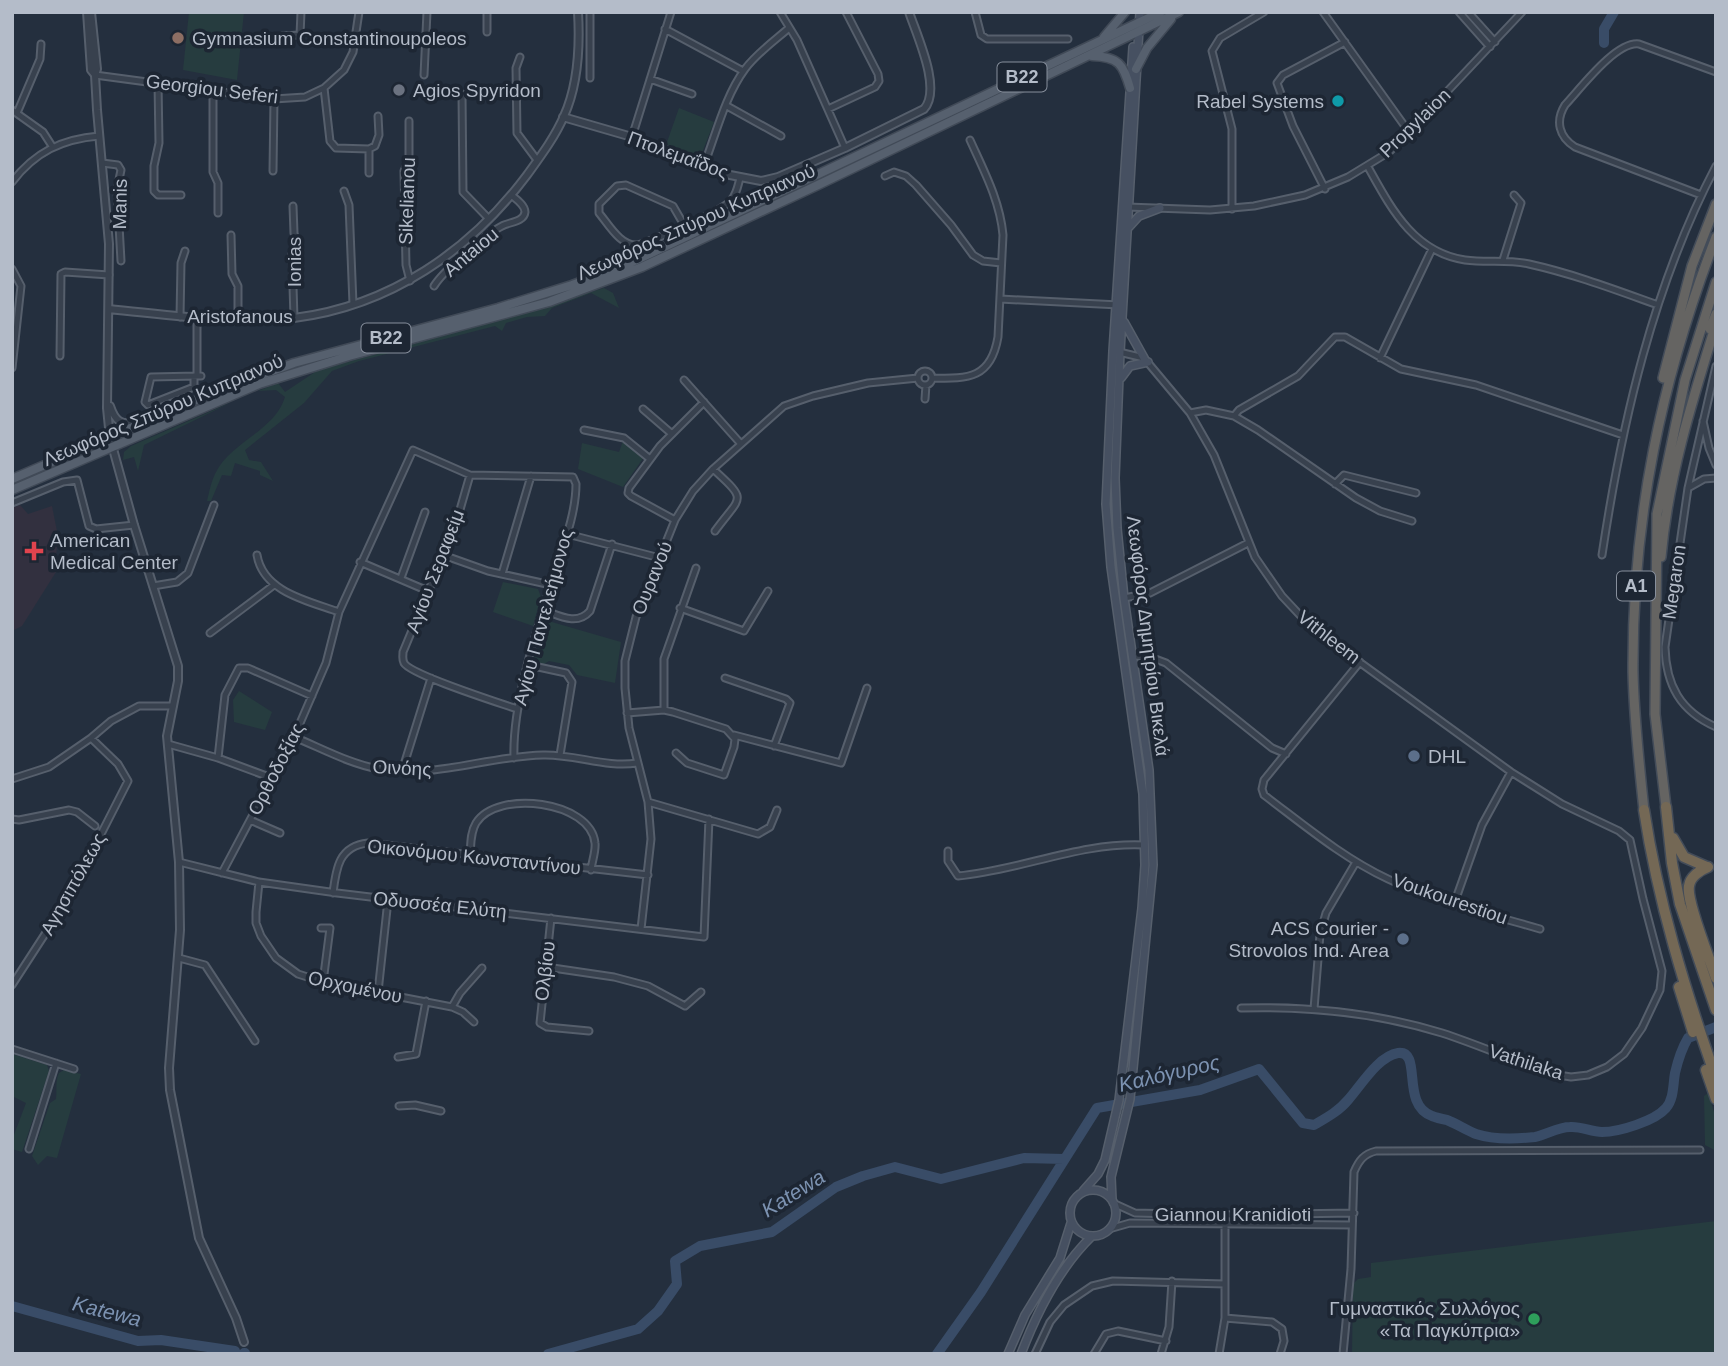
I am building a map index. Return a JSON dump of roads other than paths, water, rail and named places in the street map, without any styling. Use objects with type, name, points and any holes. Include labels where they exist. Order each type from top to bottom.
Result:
[{"type":"highway","points":[[1652,449],[1659,398],[1676,324],[1692,266],[1716,204]]},
{"type":"highway","name":"A1","points":[[1713,1075],[1695,1030],[1653,863],[1644,810],[1636,725],[1633,617],[1641,521],[1652,449],[1681,337],[1716,237]]},
{"type":"highway","name":"A1","points":[[1716,282],[1690,361],[1657,514],[1654,618],[1655,715],[1680,904],[1716,1010]]},
{"type":"highway","points":[[1674,429],[1716,314]]},
{"type":"highway","points":[[1654,618],[1667,508],[1692,400],[1716,324]]},
{"type":"highway","points":[[1668,824],[1675,844],[1684,857],[1713,868]]},
{"type":"highway","points":[[1713,868],[1692,878],[1688,886],[1690,901],[1716,978]]},
{"type":"highway","points":[[1713,1075],[1716,1099]]},
{"type":"main road","points":[[1100,42],[1125,12]]},
{"type":"main road","points":[[1137,29],[1138,12]]},
{"type":"main road","name":"Λεωφόρος Σπύρου Κυπριανού","points":[[12,490],[259,384],[299,370],[502,316],[642,267],[1090,56],[1161,12]]},
{"type":"main road","points":[[1136,69],[1157,34],[1177,13]]},
{"type":"main road","name":"Λεωφόρος Σπύρου Κυπριανού","points":[[12,480],[151,419],[294,363],[498,309],[603,274],[795,187],[941,115],[1100,42],[1177,13]]},
{"type":"main road","name":"Λεωφόρος Δημητρίου Βικελά","points":[[1083,1191],[1098,1174],[1105,1160],[1119,1104],[1142,908],[1143,794],[1108,533],[1107,462],[1127,207],[1137,29]]},
{"type":"main road","name":"Λεωφόρος Δημητρίου Βικελά","points":[[1113,1201],[1111,1177],[1129,1102],[1151,909],[1154,842],[1149,770],[1124,598],[1115,478],[1119,382],[1116,352],[1123,318],[1120,305],[1129,227],[1127,207],[1130,88],[1137,29]]},
{"type":"main road","points":[[1090,56],[1106,56],[1118,61],[1124,69],[1130,88]]},
{"type":"main road","points":[[1129,227],[1139,215],[1160,208]]},
{"type":"main road","points":[[1119,382],[1130,366],[1146,360],[1123,318]]},
{"type":"main road","points":[[1083,1191],[1102,1192],[1113,1201],[1116,1214],[1110,1229],[1092,1236],[1077,1230],[1072,1223],[1070,1205],[1083,1191]]},
{"type":"main road","points":[[1008,1354],[1025,1315],[1060,1258],[1072,1223]]},
{"type":"main road","points":[[1021,1354],[1041,1307],[1070,1261],[1092,1236]]},
{"type":"street","points":[[89,12],[91,69],[95,75],[108,215],[107,420],[112,448],[178,666],[178,681],[168,724],[179,862],[179,958],[170,1090],[199,1238],[236,1318],[244,1342]]},
{"type":"street","points":[[282,36],[300,35],[300,12]]},
{"type":"street","points":[[359,12],[349,61],[335,80],[324,88],[333,146],[341,149],[369,149],[375,146],[378,141],[378,116]]},
{"type":"street","points":[[424,75],[427,12]]},
{"type":"street","points":[[486,12],[487,32]]},
{"type":"street","name":"Aristofanous","points":[[109,309],[238,320],[294,318],[353,304],[410,281],[450,255],[489,219],[537,160],[563,117],[574,83],[579,38],[578,12]]},
{"type":"street","points":[[590,12],[590,78]]},
{"type":"street","points":[[632,137],[668,30],[671,12]]},
{"type":"street","points":[[780,12],[845,148]]},
{"type":"street","points":[[828,109],[875,88],[878,80],[878,74],[846,12]]},
{"type":"street","name":"Πτολεμαΐδος","points":[[563,117],[632,137],[740,178],[761,181],[778,177],[924,109],[932,97],[932,89],[909,12]]},
{"type":"street","points":[[975,12],[984,39],[1068,39]]},
{"type":"street","points":[[1232,209],[1232,129],[1212,51],[1222,36],[1264,12]]},
{"type":"street","points":[[1323,12],[1409,132]]},
{"type":"street","points":[[1459,12],[1493,45]]},
{"type":"street","points":[[1468,12],[1493,45]]},
{"type":"street","name":"Propylaion","points":[[1127,207],[1232,209],[1275,203],[1325,188],[1368,167],[1409,132],[1522,12]]},
{"type":"street","points":[[704,165],[743,71],[763,49],[789,28]]},
{"type":"street","points":[[668,30],[743,71]]},
{"type":"street","points":[[1325,188],[1293,126],[1277,83],[1283,75],[1345,42]]},
{"type":"street","points":[[41,44],[40,59],[15,111],[43,132],[52,146]]},
{"type":"street","points":[[1701,195],[1575,147],[1562,135],[1559,115],[1565,105],[1607,61],[1629,44],[1643,45],[1716,72]]},
{"type":"street","points":[[520,57],[516,68],[517,133],[537,160]]},
{"type":"street","name":"Georgiou Seferi","points":[[95,75],[274,99],[305,97],[324,88]]},
{"type":"street","points":[[650,79],[692,94]]},
{"type":"street","points":[[158,83],[159,143],[153,188],[158,195],[181,195]]},
{"type":"street","points":[[432,91],[457,91],[462,94],[463,192],[489,219]]},
{"type":"street","points":[[213,92],[214,172],[218,183],[218,213]]},
{"type":"street","points":[[273,171],[274,99]]},
{"type":"street","points":[[727,106],[781,136]]},
{"type":"street","name":"Sikelianou","points":[[408,121],[409,159],[404,171],[406,265],[410,281]]},
{"type":"street","points":[[12,182],[52,146],[99,135]]},
{"type":"street","points":[[933,378],[958,379],[976,375],[989,365],[996,352],[1002,263],[1001,219],[971,140]]},
{"type":"street","points":[[369,149],[369,173]]},
{"type":"street","name":"Manis","points":[[102,163],[118,164],[121,170],[117,189],[121,261]]},
{"type":"street","points":[[13,166],[20,172]]},
{"type":"street","points":[[1602,555],[1623,435],[1658,306],[1701,195],[1716,166]]},
{"type":"street","points":[[1368,167],[1397,217],[1413,235],[1446,256],[1468,260],[1503,260],[1559,271],[1658,306]]},
{"type":"street","points":[[885,176],[894,172],[906,176],[951,225],[973,255],[983,261],[1002,263]]},
{"type":"street","points":[[684,225],[673,206],[631,187],[619,185],[599,205],[599,213],[622,240],[632,246],[684,225],[731,201],[740,178]]},
{"type":"street","points":[[344,191],[349,205],[353,304]]},
{"type":"street","name":"Antaiou","points":[[434,286],[442,275],[495,231],[522,218],[524,207],[511,195]]},
{"type":"street","points":[[1503,260],[1521,203],[1514,195]]},
{"type":"street","name":"Ionias","points":[[293,206],[296,241],[292,254],[294,318]]},
{"type":"street","points":[[231,235],[232,274],[238,286],[238,320]]},
{"type":"street","points":[[1380,358],[1432,249]]},
{"type":"street","points":[[180,317],[181,263],[185,251]]},
{"type":"street","points":[[12,269],[21,286],[12,368]]},
{"type":"street","points":[[60,356],[61,274],[109,275]]},
{"type":"street","points":[[1000,299],[1120,305]]},
{"type":"street","points":[[197,318],[197,376],[194,387],[148,405],[145,401],[151,377],[197,376]]},
{"type":"street","points":[[1234,416],[1298,376],[1335,337],[1345,337],[1401,369],[1476,385],[1623,435]]},
{"type":"street","points":[[1116,352],[1146,360]]},
{"type":"street","name":"Vithleem","points":[[1146,360],[1190,413],[1214,454],[1248,543],[1266,576],[1294,611],[1311,627],[1511,772],[1562,804],[1619,831],[1630,840]]},
{"type":"street","name":"Megaron","points":[[1716,366],[1688,488],[1664,647],[1666,669],[1676,695],[1701,721],[1716,727]]},
{"type":"street","points":[[926,386],[920,383],[920,373],[931,373],[933,378]]},
{"type":"street","name":"Ουρανού","points":[[641,929],[651,839],[648,802],[627,713],[625,684],[628,644],[675,520],[693,491],[713,469],[774,414],[792,402],[868,383],[918,378]]},
{"type":"street","points":[[926,386],[933,378]]},
{"type":"street","points":[[684,380],[741,444]]},
{"type":"street","points":[[925,399],[926,386]]},
{"type":"street","points":[[107,397],[118,422],[128,424],[151,419]]},
{"type":"street","points":[[675,520],[628,493],[629,488],[650,459],[704,402]]},
{"type":"street","points":[[643,409],[672,434]]},
{"type":"street","points":[[1190,413],[1206,410],[1234,416],[1380,511],[1412,521]]},
{"type":"street","points":[[1703,418],[1709,448],[1716,465]]},
{"type":"street","points":[[584,430],[624,438],[650,459]]},
{"type":"street","name":"Ορθοδοξίας","points":[[222,873],[294,737],[326,663],[339,612],[413,450],[470,475]]},
{"type":"street","points":[[713,469],[738,496],[736,505],[715,530]]},
{"type":"street","points":[[470,475],[531,475],[502,574]]},
{"type":"street","name":"Αγίου Σεραφείμ","points":[[431,678],[407,667],[403,652],[456,527],[470,475]]},
{"type":"street","name":"Αγίου Παντελεήμονος","points":[[514,758],[517,709],[543,610],[567,534],[576,487],[573,477],[531,475]]},
{"type":"street","points":[[1335,484],[1344,475],[1416,493]]},
{"type":"street","points":[[1688,488],[1704,479],[1716,478]]},
{"type":"street","points":[[12,503],[63,482],[77,480],[89,526],[96,529],[134,524]]},
{"type":"street","points":[[153,586],[177,582],[188,573],[214,505]]},
{"type":"street","points":[[401,578],[425,512]]},
{"type":"street","points":[[567,534],[660,558]]},
{"type":"street","points":[[1124,598],[1150,593],[1248,543]]},
{"type":"street","points":[[543,610],[569,619],[586,615],[590,611],[612,544]]},
{"type":"street","points":[[257,555],[260,568],[274,585],[291,595],[339,612]]},
{"type":"street","points":[[443,555],[488,571],[551,585]]},
{"type":"street","points":[[360,562],[428,591]]},
{"type":"street","points":[[664,710],[664,659],[696,568]]},
{"type":"street","points":[[210,633],[274,585]]},
{"type":"street","points":[[680,608],[744,631],[768,592]]},
{"type":"street","points":[[1133,656],[1150,657],[1166,663],[1272,748],[1286,754],[1360,662]]},
{"type":"street","points":[[529,665],[562,671],[569,675],[572,682],[560,755]]},
{"type":"street","points":[[218,758],[225,695],[239,668],[248,667],[312,696]]},
{"type":"street","points":[[402,772],[431,678],[517,709]]},
{"type":"street","points":[[725,678],[786,699],[789,703],[774,746]]},
{"type":"street","points":[[627,713],[664,710],[726,729],[733,735],[841,764],[867,688]]},
{"type":"street","points":[[12,779],[49,767],[111,721],[139,706],[173,706]]},
{"type":"street","points":[[676,753],[687,763],[724,775],[734,747],[733,735]]},
{"type":"street","name":"Οινόης","points":[[294,737],[365,766],[402,772],[441,770],[514,758],[560,755],[618,765],[638,763]]},
{"type":"street","name":"Αγησιπόλεως","points":[[12,985],[69,897],[128,781],[118,764],[91,738]]},
{"type":"street","points":[[168,744],[218,758],[272,778]]},
{"type":"street","name":"Voukourestiou","points":[[1286,754],[1264,780],[1264,795],[1356,862],[1387,879],[1430,897],[1540,929]]},
{"type":"street","points":[[1454,904],[1482,825],[1511,772]]},
{"type":"street","points":[[470,855],[472,830],[478,820],[490,810],[526,802],[573,815],[590,829],[595,843],[591,870]]},
{"type":"street","points":[[648,802],[758,834],[770,827],[778,810]]},
{"type":"street","points":[[12,820],[69,810],[77,812],[95,826]]},
{"type":"street","name":"Οδυσσέα Ελύτη","points":[[179,862],[260,882],[333,893],[704,937],[709,819]]},
{"type":"street","points":[[250,820],[280,833]]},
{"type":"street","name":"Vathilaka","points":[[1241,1008],[1314,1009],[1362,1015],[1440,1033],[1552,1074],[1571,1077],[1588,1075],[1607,1067],[1624,1054],[1642,1028],[1660,990],[1662,971],[1630,840]]},
{"type":"street","name":"Οικονόμου Κωνσταντίνου","points":[[333,893],[339,860],[343,854],[355,845],[368,843],[648,875]]},
{"type":"street","points":[[948,851],[948,861],[958,876],[1086,848],[1122,844],[1144,845]]},
{"type":"street","points":[[1314,1009],[1320,934],[1326,913],[1356,862]]},
{"type":"street","name":"Ορχομένου","points":[[260,882],[256,923],[276,958],[298,974],[323,982],[452,1007],[474,1022]]},
{"type":"street","points":[[378,992],[388,900]]},
{"type":"street","name":"Ολβίου","points":[[551,918],[540,1023],[547,1027],[589,1031]]},
{"type":"street","points":[[321,928],[330,928],[323,982]]},
{"type":"street","points":[[179,958],[205,965],[255,1041]]},
{"type":"street","points":[[546,967],[614,977],[649,986],[685,1006],[701,992]]},
{"type":"street","points":[[452,1007],[460,993],[482,968]]},
{"type":"street","points":[[474,977],[481,983]]},
{"type":"street","points":[[398,1057],[416,1054],[426,1001]]},
{"type":"street","points":[[12,1049],[74,1069]]},
{"type":"street","points":[[29,1149],[56,1063]]},
{"type":"street","points":[[399,1106],[415,1105],[441,1111]]},
{"type":"street","points":[[1343,1354],[1351,1269],[1354,1172],[1359,1160],[1368,1153],[1700,1150]]},
{"type":"street","name":"Giannou Kranidioti","points":[[1113,1201],[1135,1213],[1217,1216],[1354,1213]]},
{"type":"street","points":[[1217,1216],[1225,1224],[1225,1318],[1219,1354]]},
{"type":"street","name":"Giannou Kranidioti","points":[[1110,1229],[1130,1223],[1352,1225]]},
{"type":"street","points":[[1035,1354],[1049,1322],[1079,1293],[1112,1281],[1225,1284]]},
{"type":"street","points":[[1161,1354],[1166,1341],[1172,1282]]},
{"type":"street","points":[[1225,1318],[1272,1322],[1282,1329],[1284,1341],[1280,1354]]},
{"type":"street","points":[[1094,1354],[1106,1334],[1118,1331],[1166,1341]]},
{"type":"waterway","points":[[1604,43],[1604,29],[1614,12]]},
{"type":"waterway","name":"Καλόγυρος","points":[[937,1354],[981,1292],[1097,1108],[1200,1090],[1259,1069],[1303,1123],[1314,1125],[1344,1104],[1383,1060],[1398,1053],[1405,1054],[1409,1060],[1414,1090],[1422,1110],[1476,1134],[1498,1138],[1528,1138],[1570,1127],[1609,1132],[1627,1128],[1661,1113],[1672,1096],[1675,1073],[1688,1038],[1716,1027]]},
{"type":"waterway","name":"Katewa","points":[[548,1354],[638,1329],[658,1311],[677,1284],[675,1261],[700,1246],[772,1232],[836,1187],[863,1176],[895,1167],[941,1179],[1024,1158],[1064,1159]]},
{"type":"waterway","name":"Katewa","points":[[12,1306],[138,1341],[161,1340],[235,1351]]},
{"type":"place","name":"Gymnasium Constantinoupoleos","points":[[178,38]]},
{"type":"place","name":"Agios Spyridon","points":[[399,90]]},
{"type":"place","name":"Rabel Systems","points":[[1338,101]]},
{"type":"place","name":"American Medical Center","points":[[34,551]]},
{"type":"place","name":"DHL","points":[[1414,756]]},
{"type":"place","name":"ACS Courier - Strovolos Ind. Area","points":[[1403,939]]},
{"type":"place","name":"Γυμναστικός Συλλόγος «Τα Παγκύπρια»","points":[[1534,1319]]}]
